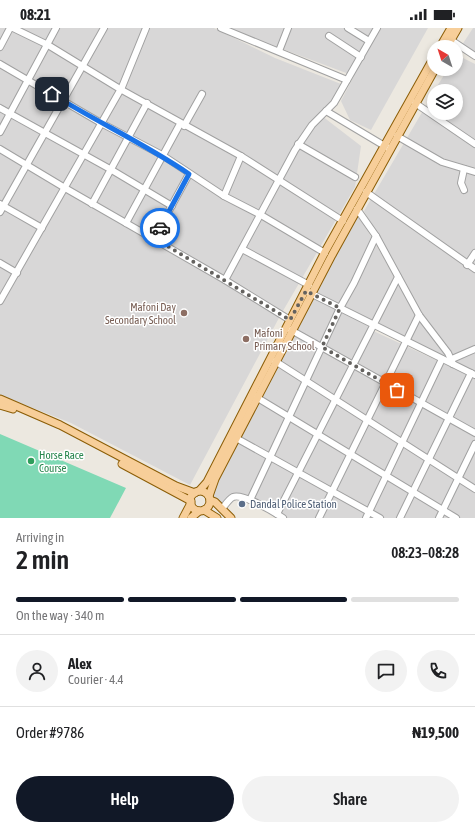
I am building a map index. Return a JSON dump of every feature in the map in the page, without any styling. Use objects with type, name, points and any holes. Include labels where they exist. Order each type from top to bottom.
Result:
[{"type":"main road","points":[[444,40],[451,28]]},
{"type":"main road","points":[[451,40],[458,28]]},
{"type":"main road","points":[[183,518],[197,492],[207,482],[290,320],[357,209],[427,70]]},
{"type":"main road","points":[[191,518],[209,506],[214,479],[276,361],[325,253],[342,221],[387,147],[397,136],[430,76]]},
{"type":"main road","points":[[0,399],[55,422],[138,469],[191,502],[192,507],[202,510],[217,518]]},
{"type":"main road","points":[[0,405],[40,420],[138,469],[176,486],[197,492],[210,498],[231,518]]},
{"type":"street","points":[[0,47],[12,28],[48,45],[182,125],[241,156],[279,179],[342,221]]},
{"type":"street","points":[[0,132],[56,28]]},
{"type":"street","points":[[0,212],[2,205],[28,165],[44,133],[104,28]]},
{"type":"street","points":[[0,301],[120,89],[146,28]]},
{"type":"street","points":[[221,28],[347,80]]},
{"type":"street","points":[[348,28],[370,41]]},
{"type":"street","points":[[225,280],[298,144],[312,125],[334,103],[377,28]]},
{"type":"street","points":[[279,51],[286,29]]},
{"type":"street","points":[[329,36],[361,57]]},
{"type":"street","points":[[463,48],[475,56]]},
{"type":"street","points":[[0,64],[101,123],[162,155],[224,196],[261,215],[325,253]]},
{"type":"street","points":[[126,223],[162,155],[202,94]]},
{"type":"street","points":[[92,204],[147,103]]},
{"type":"street","points":[[415,103],[475,144]]},
{"type":"street","points":[[0,108],[110,169],[172,206]]},
{"type":"street","points":[[326,111],[387,147]]},
{"type":"street","points":[[397,136],[442,162],[475,172]]},
{"type":"street","points":[[298,144],[355,177]]},
{"type":"street","points":[[0,149],[92,204],[154,238],[290,320]]},
{"type":"street","points":[[224,196],[241,156]]},
{"type":"street","points":[[464,169],[461,184],[464,190]]},
{"type":"street","points":[[154,238],[189,174]]},
{"type":"street","points":[[366,192],[475,269]]},
{"type":"street","points":[[2,205],[42,228]]},
{"type":"street","points":[[357,209],[376,236],[419,315],[453,361],[473,374],[400,518]]},
{"type":"street","points":[[250,500],[340,308],[354,283],[376,236]]},
{"type":"street","points":[[242,249],[340,308],[373,326],[442,359],[453,361],[475,349]]},
{"type":"street","points":[[468,265],[475,253]]},
{"type":"street","points":[[0,263],[17,273]]},
{"type":"street","points":[[222,509],[235,496],[250,500],[280,516],[298,472],[398,277]]},
{"type":"street","points":[[319,518],[419,315]]},
{"type":"street","points":[[291,330],[385,384],[475,433]]},
{"type":"street","points":[[368,515],[442,359]]},
{"type":"street","points":[[276,361],[475,489]]},
{"type":"street","points":[[256,397],[456,518]]},
{"type":"street","points":[[236,438],[332,491],[368,515],[380,518]]},
{"type":"street","points":[[439,518],[475,444]]},
{"type":"shaded area","points":[[0,28],[214,28],[275,58],[341,84],[322,116],[361,146],[355,187],[280,316],[190,485],[71,423],[0,395]]},
{"type":"shaded area","points":[[227,28],[428,28],[371,130],[350,120],[341,101],[354,76]]},
{"type":"shaded area","points":[[473,28],[475,28],[475,53],[463,46]]},
{"type":"shaded area","points":[[463,58],[475,64],[475,373],[376,326],[401,278],[364,211],[427,104],[427,120],[463,120],[463,84],[438,84],[444,76],[463,76]]},
{"type":"shaded area","points":[[357,213],[395,277],[369,329],[475,378],[475,518],[283,518],[235,496],[221,506],[212,494]]},
{"type":"green space","name":"Horse Race Course","points":[[0,434],[126,488],[110,518],[0,518]]},
{"type":"way so far","points":[[160,228],[154,238],[290,320],[306,291],[340,308],[322,347],[397,390]]},
{"type":"place","name":"Mafoni Day Secondary School","points":[[184,313]]},
{"type":"place","name":"Mafoni Primary School","points":[[246,339]]},
{"type":"place","name":"Horse Race Course","points":[[31,461]]},
{"type":"place","name":"Dandal Police Station","points":[[242,504]]},
{"type":"route","points":[[52,94],[101,123],[162,155],[189,174],[160,228]]}]
